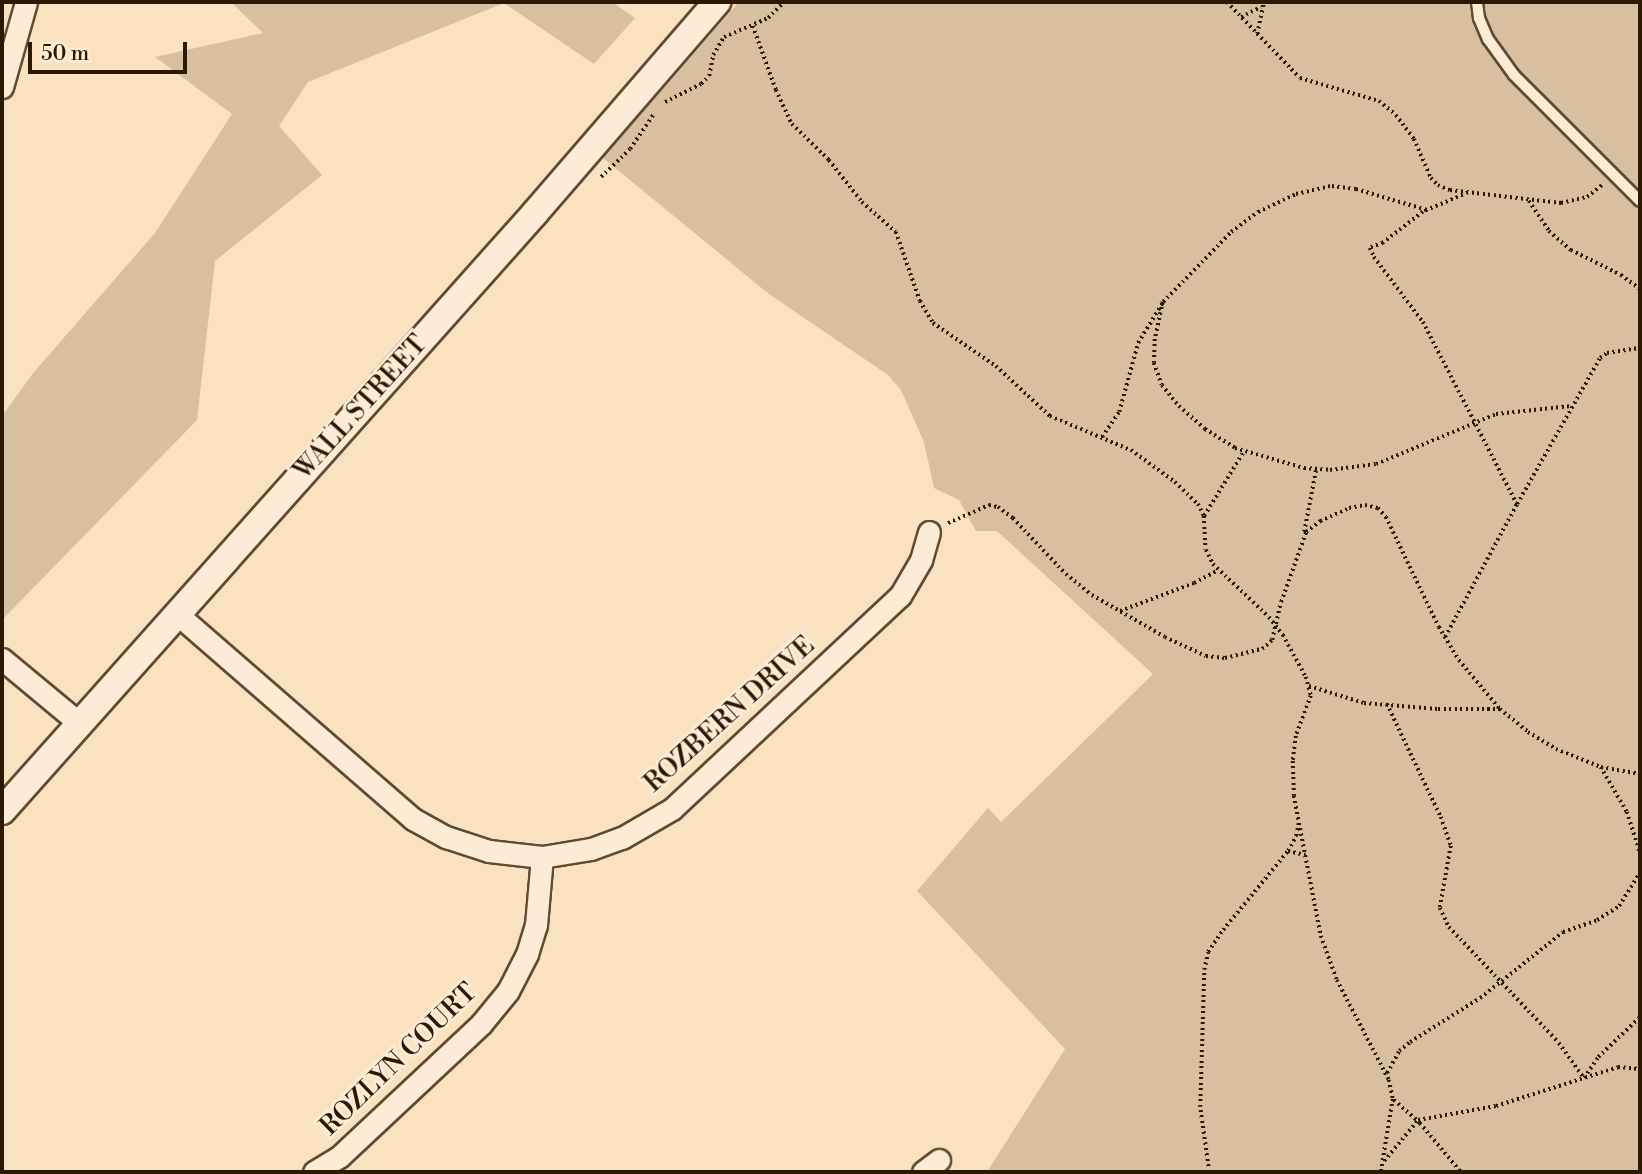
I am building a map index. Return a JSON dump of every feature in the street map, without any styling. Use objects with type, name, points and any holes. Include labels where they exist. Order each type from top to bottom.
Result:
[{"type":"street","points":[[2,87],[26,2]]},
{"type":"street","name":"WALL STREET","points":[[2,811],[526,223],[717,2]]},
{"type":"street","name":"ROZBERN DRIVE","points":[[176,613],[413,819],[446,837],[489,851],[542,858],[592,849],[622,838],[672,809],[900,596],[921,560],[929,532]]},
{"type":"street","points":[[2,659],[79,723]]},
{"type":"street","name":"ROZLYN COURT","points":[[314,1172],[339,1157],[481,1024],[508,991],[527,954],[536,925],[542,858]]},
{"type":"lane","points":[[1477,2],[1479,18],[1488,39],[1514,75],[1612,176],[1640,201]]},
{"type":"path","points":[[601,177],[630,149],[664,102],[701,84],[709,76],[713,55],[724,37],[768,18],[784,2]]},
{"type":"path","points":[[1227,2],[1300,78],[1379,101],[1396,115],[1413,139],[1438,185],[1468,193],[1529,201],[1575,202],[1587,197],[1612,176]]},
{"type":"path","points":[[1241,17],[1263,4]]},
{"type":"path","points":[[1257,34],[1263,4]]},
{"type":"path","points":[[753,26],[776,90],[792,124],[836,169],[862,201],[896,232],[925,314],[943,333],[996,366],[1050,416],[1069,426],[1102,437],[1153,464],[1198,504],[1204,516],[1206,550],[1219,570],[1276,626],[1309,686],[1311,696],[1296,736],[1293,761],[1299,818],[1321,936],[1337,980],[1386,1074],[1393,1099],[1381,1172]]},
{"type":"path","points":[[1102,437],[1119,412],[1138,343],[1163,302],[1231,232],[1258,212],[1296,194],[1332,186],[1356,189],[1427,210]]},
{"type":"path","points":[[1468,193],[1427,210],[1383,243],[1370,248],[1423,322],[1517,504]]},
{"type":"path","points":[[1529,201],[1549,231],[1571,250],[1621,275],[1640,289]]},
{"type":"path","points":[[1163,302],[1155,339],[1154,363],[1162,385],[1179,406],[1205,429],[1244,451],[1316,469],[1376,464],[1496,414],[1571,406]]},
{"type":"path","points":[[1445,637],[1600,358],[1607,353],[1640,348]]},
{"type":"path","points":[[1204,516],[1244,451]]},
{"type":"path","points":[[929,532],[989,505],[998,507],[1013,517],[1066,574],[1092,595],[1165,637],[1206,656],[1215,657],[1262,649],[1272,640],[1281,602],[1303,536],[1316,469]]},
{"type":"path","points":[[1303,536],[1320,520],[1349,508],[1365,505],[1378,508],[1392,528],[1445,637],[1481,689],[1500,709],[1528,732],[1556,749],[1601,767],[1640,774]]},
{"type":"path","points":[[1120,611],[1194,583],[1219,570]]},
{"type":"path","points":[[1309,686],[1338,697],[1387,705],[1438,709],[1500,709]]},
{"type":"path","points":[[1387,705],[1441,817],[1451,846],[1441,887],[1440,908],[1449,927],[1559,1042],[1584,1078]]},
{"type":"path","points":[[1601,767],[1627,812],[1640,852]]},
{"type":"path","points":[[1209,1172],[1200,1107],[1203,970],[1208,952],[1223,930],[1288,852],[1296,836],[1299,818]]},
{"type":"path","points":[[1288,852],[1306,855]]},
{"type":"path","points":[[1386,1074],[1399,1051],[1410,1042],[1502,982],[1563,932],[1597,920],[1619,906],[1636,885],[1640,873]]},
{"type":"path","points":[[1584,1078],[1598,1057],[1640,1017]]},
{"type":"path","points":[[1382,1162],[1418,1121],[1496,1106],[1618,1067],[1640,1069]]},
{"type":"path","points":[[1393,1099],[1418,1121],[1461,1172]]},
{"type":"shaded area","points":[[231,2],[612,2],[635,18],[594,64],[504,3],[308,82],[279,126],[322,175],[215,261],[197,420],[2,620],[2,416],[34,372],[155,233],[232,114],[155,57],[263,33]]},
{"type":"shaded area","points":[[739,2],[1640,2],[1640,1172],[987,1172],[1065,1049],[917,891],[988,808],[1001,822],[1153,674],[997,531],[976,531],[959,500],[934,488],[924,442],[901,390],[888,375],[769,294],[603,158]]}]
